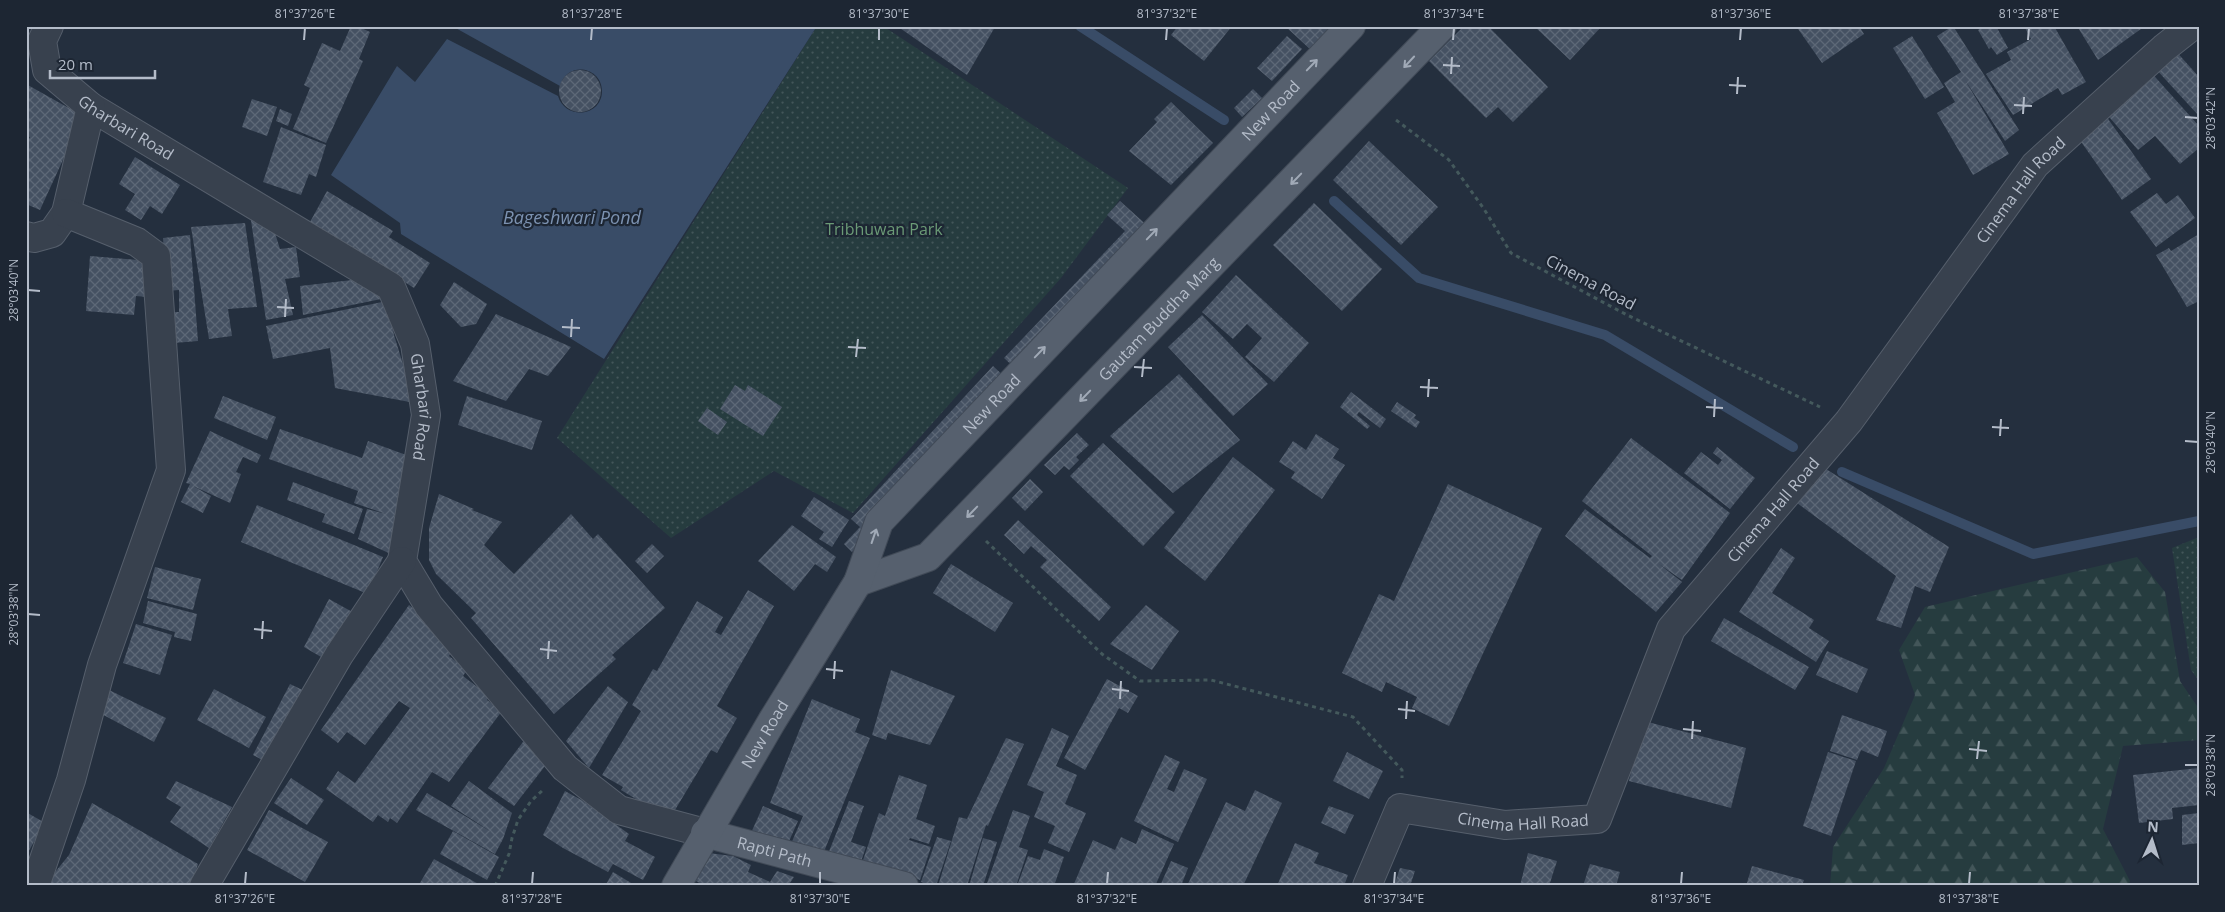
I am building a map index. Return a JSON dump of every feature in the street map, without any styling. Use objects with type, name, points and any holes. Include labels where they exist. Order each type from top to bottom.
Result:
[{"type":"main road","name":"New Road","points":[[676,886],[705,833],[858,582],[878,522],[1351,26]]},
{"type":"main road","name":"Gautam Buddha Marg","points":[[858,582],[928,557],[1371,102],[1442,26]]},
{"type":"main road","name":"Rapti Path","points":[[705,833],[904,886]]},
{"type":"street","name":"Gharbari Road","points":[[49,26],[42,41],[47,70],[91,107],[391,287],[415,344],[426,415],[402,562]]},
{"type":"street","name":"Cinema Hall Road","points":[[1400,808],[1505,824],[1597,819],[1671,629],[1849,421],[2035,165],[2164,48],[2192,26]]},
{"type":"street","points":[[26,236],[34,238],[52,233],[66,213],[91,107]]},
{"type":"street","points":[[35,886],[71,780],[102,665],[171,470],[156,256],[137,242],[66,213]]},
{"type":"street","points":[[204,886],[339,655],[402,562],[429,606],[565,768],[619,810],[705,833]]},
{"type":"street","points":[[1367,886],[1400,808]]},
{"type":"path","name":"Cinema Road","points":[[1371,102],[1449,160],[1484,209],[1511,252],[1627,315],[1849,421]]},
{"type":"path","points":[[962,522],[984,540],[1102,654],[1140,681],[1211,680],[1353,717],[1402,770],[1400,808]]},
{"type":"path","points":[[495,886],[509,854],[518,820],[531,801],[565,768]]},
{"type":"green space","name":"Tribhuwan Park","points":[[817,26],[883,26],[1128,188],[1061,278],[853,513],[774,471],[671,538],[557,438]]},
{"type":"green space","points":[[2199,537],[2199,681],[2191,670],[2172,548]]},
{"type":"green space","points":[[2137,557],[2165,592],[2180,681],[2199,709],[2199,740],[2123,746],[2103,829],[2130,881],[2128,886],[1830,886],[1833,847],[1884,768],[1915,695],[1899,650],[1925,607]]},
{"type":"water","name":"Bageshwari Pond","points":[[452,26],[817,26],[604,359],[401,234],[400,223],[331,175],[397,66],[415,82],[447,39],[558,96],[562,104],[575,112],[589,111],[596,107],[600,100],[602,92],[601,83],[591,72],[577,70],[570,72],[560,86]]},
{"type":"building","points":[[351,26],[357,26],[370,32],[359,59],[363,61],[326,143],[293,129],[310,88],[304,85],[322,43],[340,51]]},
{"type":"building","points":[[897,26],[994,26],[995,27],[967,75]]},
{"type":"building","points":[[1178,26],[1232,26],[1204,61],[1171,35]]},
{"type":"building","points":[[1285,26],[1332,26],[1311,50]]},
{"type":"building","points":[[1464,26],[1488,26],[1548,87],[1513,122],[1498,107],[1486,118],[1429,61]]},
{"type":"building","points":[[1534,26],[1602,26],[1570,60]]},
{"type":"building","points":[[1796,26],[1859,26],[1864,34],[1822,63]]},
{"type":"building","points":[[1953,26],[2019,130],[2005,141],[1965,80],[2009,154],[1973,175],[1937,113],[1955,102],[1944,83],[1961,72],[1937,36]]},
{"type":"building","points":[[1985,26],[1996,26],[2008,48],[1997,55],[1991,47],[1989,49],[1978,30]]},
{"type":"building","points":[[2024,26],[2054,26],[2086,82],[2062,95],[2058,88],[2013,115],[1986,74],[2011,60],[2007,52],[2031,39]]},
{"type":"building","points":[[2077,26],[2145,26],[2098,60]]},
{"type":"building","points":[[1287,36],[1302,49],[1272,81],[1257,68]]},
{"type":"building","points":[[1912,36],[1944,87],[1925,99],[1893,48]]},
{"type":"building","points":[[2174,49],[2199,77],[2199,116],[2154,67]]},
{"type":"building","points":[[2148,69],[2199,126],[2199,148],[2180,164],[2155,136],[2138,150],[2103,110]]},
{"type":"building","points":[[584,70],[592,73],[598,79],[601,91],[598,103],[592,109],[576,112],[568,109],[562,103],[559,87],[562,79],[568,73]]},
{"type":"building","points":[[26,84],[83,116],[40,210],[26,204],[26,145],[30,137],[26,136]]},
{"type":"building","points":[[1253,89],[1262,98],[1242,117],[1234,108]]},
{"type":"building","points":[[252,99],[277,107],[267,136],[242,127]]},
{"type":"building","points":[[1171,102],[1213,143],[1171,185],[1129,151],[1157,122],[1154,119]]},
{"type":"building","points":[[280,109],[292,114],[288,126],[276,121]]},
{"type":"building","points":[[2106,116],[2151,179],[2122,200],[2077,136]]},
{"type":"building","points":[[281,127],[326,145],[316,177],[309,174],[301,195],[263,182]]},
{"type":"building","points":[[1369,141],[1438,207],[1401,245],[1333,180]]},
{"type":"building","points":[[135,157],[180,185],[162,214],[150,206],[141,220],[125,210],[135,194],[119,184]]},
{"type":"building","points":[[327,191],[393,231],[389,237],[430,263],[414,288],[310,222]]},
{"type":"building","points":[[2157,193],[2166,204],[2178,195],[2195,218],[2156,247],[2130,212]]},
{"type":"building","points":[[1120,201],[1151,229],[1017,370],[1004,358],[1125,231],[1107,215]]},
{"type":"building","points":[[1314,203],[1382,269],[1342,311],[1273,245]]},
{"type":"building","points":[[250,214],[274,230],[280,249],[296,247],[300,277],[285,279],[293,315],[266,320]]},
{"type":"building","points":[[245,223],[257,307],[228,309],[232,336],[209,339],[191,227]]},
{"type":"building","points":[[2199,234],[2199,301],[2187,307],[2156,255],[2169,248],[2171,251]]},
{"type":"building","points":[[190,235],[198,341],[174,343],[171,312],[179,312],[179,290],[167,291],[163,238]]},
{"type":"building","points":[[90,256],[150,261],[147,297],[136,296],[134,315],[86,311]]},
{"type":"building","points":[[1236,275],[1309,343],[1274,382],[1245,357],[1262,338],[1247,324],[1233,339],[1202,312]]},
{"type":"building","points":[[361,279],[391,297],[303,315],[300,286]]},
{"type":"building","points":[[454,282],[487,304],[476,324],[461,327],[440,305]]},
{"type":"building","points":[[387,301],[394,335],[415,403],[335,388],[330,348],[273,359],[266,326]]},
{"type":"building","points":[[496,314],[571,347],[548,376],[529,369],[506,401],[453,381]]},
{"type":"building","points":[[1202,315],[1268,384],[1233,416],[1168,347]]},
{"type":"building","points":[[993,366],[1007,379],[852,552],[844,544],[860,527],[851,519]]},
{"type":"building","points":[[1179,374],[1240,440],[1173,493],[1110,436]]},
{"type":"building","points":[[735,385],[745,391],[748,385],[782,407],[763,436],[720,409]]},
{"type":"building","points":[[1351,392],[1386,419],[1380,428],[1359,412],[1357,415],[1370,426],[1367,429],[1340,407]]},
{"type":"building","points":[[223,396],[276,417],[267,440],[214,418]]},
{"type":"building","points":[[467,396],[542,421],[532,450],[458,425]]},
{"type":"building","points":[[1397,402],[1416,415],[1414,418],[1420,422],[1416,428],[1391,411]]},
{"type":"building","points":[[707,408],[727,422],[718,435],[698,421]]},
{"type":"building","points":[[280,429],[362,458],[368,441],[417,459],[394,517],[393,555],[358,539],[367,509],[386,514],[354,503],[358,491],[269,459]]},
{"type":"building","points":[[210,431],[261,455],[257,463],[243,457],[236,472],[241,474],[230,503],[193,486],[211,496],[203,513],[181,502],[190,484],[186,483]]},
{"type":"building","points":[[1077,433],[1089,445],[1076,457],[1079,460],[1069,470],[1064,466],[1055,475],[1044,465]]},
{"type":"building","points":[[1316,434],[1339,449],[1333,458],[1345,465],[1322,499],[1291,478],[1295,472],[1279,462],[1293,441],[1306,450]]},
{"type":"building","points":[[1631,438],[1730,513],[1682,580],[1659,564],[1682,582],[1656,612],[1565,536],[1585,509],[1650,558],[1652,556],[1582,501]]},
{"type":"building","points":[[1103,443],[1175,512],[1143,546],[1070,476]]},
{"type":"building","points":[[1717,447],[1755,478],[1730,509],[1684,473],[1701,452],[1718,465],[1722,460],[1713,453]]},
{"type":"building","points":[[1233,457],[1275,490],[1205,581],[1164,548]]},
{"type":"building","points":[[1826,469],[1949,547],[1930,592],[1915,586],[1901,628],[1876,620],[1896,576],[1797,503]]},
{"type":"building","points":[[1030,479],[1043,492],[1025,511],[1012,498]]},
{"type":"building","points":[[293,482],[363,509],[354,534],[322,522],[325,514],[287,500]]},
{"type":"building","points":[[1448,484],[1542,528],[1449,726],[1412,708],[1417,697],[1386,682],[1382,692],[1342,673],[1379,594],[1394,601]]},
{"type":"building","points":[[439,494],[502,522],[484,545],[514,574],[571,514],[593,539],[598,534],[665,608],[612,655],[616,659],[554,714],[471,618],[476,613],[436,574],[429,560],[429,528]]},
{"type":"building","points":[[814,497],[849,520],[832,547],[819,539],[824,532],[801,516]]},
{"type":"building","points":[[257,505],[383,557],[368,594],[241,542]]},
{"type":"building","points":[[1018,520],[1111,607],[1099,621],[1040,567],[1047,560],[1031,546],[1024,554],[1004,535]]},
{"type":"building","points":[[792,525],[836,557],[827,572],[815,564],[794,591],[758,561]]},
{"type":"building","points":[[652,544],[664,556],[647,573],[635,561]]},
{"type":"building","points":[[1781,548],[1795,558],[1772,593],[1814,620],[1809,628],[1829,641],[1816,662],[1739,612]]},
{"type":"building","points":[[951,564],[1013,603],[995,632],[933,593]]},
{"type":"building","points":[[155,567],[201,579],[193,610],[147,598]]},
{"type":"building","points":[[748,590],[774,606],[717,706],[737,718],[717,753],[711,750],[672,815],[651,803],[649,807],[621,790],[623,787],[602,775],[641,711],[632,705],[653,669],[657,671],[697,601],[723,617],[715,632],[721,635]]},
{"type":"building","points":[[329,599],[356,614],[328,661],[304,647]]},
{"type":"building","points":[[148,601],[197,614],[191,641],[174,637],[175,632],[143,623]]},
{"type":"building","points":[[409,605],[443,630],[454,649],[449,656],[467,670],[463,676],[489,696],[487,700],[502,711],[449,782],[432,772],[397,823],[390,818],[388,822],[378,815],[373,822],[326,789],[338,771],[355,783],[410,708],[399,701],[365,745],[347,732],[338,743],[321,730]]},
{"type":"building","points":[[1146,605],[1179,631],[1152,670],[1110,644]]},
{"type":"building","points":[[1724,618],[1809,667],[1795,690],[1711,641]]},
{"type":"building","points":[[136,624],[172,635],[160,675],[123,663]]},
{"type":"building","points":[[1827,651],[1868,669],[1857,693],[1816,675]]},
{"type":"building","points":[[891,670],[955,696],[930,745],[888,733],[886,740],[872,735]]},
{"type":"building","points":[[1107,679],[1138,696],[1128,713],[1119,708],[1085,770],[1064,758]]},
{"type":"building","points":[[290,684],[313,695],[270,764],[253,755]]},
{"type":"building","points":[[608,686],[628,702],[589,768],[566,741]]},
{"type":"building","points":[[214,689],[266,717],[249,748],[197,720]]},
{"type":"building","points":[[109,690],[166,718],[154,742],[96,711]]},
{"type":"building","points":[[812,699],[860,719],[855,732],[870,738],[821,859],[790,846],[803,816],[770,803]]},
{"type":"building","points":[[1842,715],[1887,731],[1878,757],[1861,750],[1857,760],[1830,751]]},
{"type":"building","points":[[1644,721],[1746,748],[1731,808],[1629,781]]},
{"type":"building","points":[[1052,728],[1069,736],[1056,766],[1077,775],[1065,804],[1086,813],[1069,852],[1048,843],[1055,826],[1034,817],[1044,792],[1027,785]]},
{"type":"building","points":[[526,738],[552,757],[514,806],[488,788]]},
{"type":"building","points":[[1006,738],[1024,744],[988,826],[986,825],[967,886],[938,886],[959,817],[967,819]]},
{"type":"building","points":[[1347,752],[1383,771],[1369,799],[1333,781]]},
{"type":"building","points":[[1828,752],[1856,761],[1831,836],[1803,826]]},
{"type":"building","points":[[1165,755],[1180,762],[1167,789],[1174,792],[1184,769],[1207,779],[1178,842],[1134,821]]},
{"type":"building","points":[[2199,768],[2199,805],[2172,808],[2173,819],[2139,823],[2133,775]]},
{"type":"building","points":[[899,775],[927,785],[916,819],[935,826],[929,844],[910,838],[909,840],[931,847],[920,880],[898,873],[860,869],[879,813],[885,816]]},
{"type":"building","points":[[291,778],[324,800],[307,825],[274,803]]},
{"type":"building","points":[[176,781],[232,807],[209,848],[170,822],[181,807],[166,798]]},
{"type":"building","points":[[469,781],[512,813],[503,839],[495,854],[416,810],[427,793],[493,833],[451,806]]},
{"type":"building","points":[[1255,790],[1282,803],[1243,886],[1187,886],[1226,802],[1245,811]]},
{"type":"building","points":[[565,791],[583,801],[629,834],[625,841],[655,857],[643,880],[613,864],[608,872],[543,835]]},
{"type":"building","points":[[849,801],[864,806],[851,842],[866,847],[858,870],[826,859]]},
{"type":"building","points":[[92,803],[198,864],[192,886],[53,886],[47,882],[69,855]]},
{"type":"building","points":[[763,806],[798,821],[786,848],[751,833]]},
{"type":"building","points":[[1329,806],[1354,815],[1345,834],[1321,823]]},
{"type":"building","points":[[269,810],[328,842],[305,882],[247,850]]},
{"type":"building","points":[[1013,810],[1030,816],[1019,847],[1028,850],[1016,886],[986,886]]},
{"type":"building","points":[[26,812],[45,823],[27,854],[26,853]]},
{"type":"building","points":[[2199,813],[2199,843],[2182,845],[2182,815]]},
{"type":"building","points":[[1142,829],[1174,844],[1155,886],[1073,886],[1093,840],[1115,850],[1121,837],[1136,844]]},
{"type":"building","points":[[453,831],[499,857],[487,880],[440,854]]},
{"type":"building","points":[[937,837],[951,841],[936,886],[933,886],[921,882]]},
{"type":"building","points":[[983,838],[997,842],[983,886],[969,886]]},
{"type":"building","points":[[1295,843],[1319,853],[1314,863],[1348,875],[1344,886],[1277,886]]},
{"type":"building","points":[[1044,849],[1064,857],[1054,886],[1017,886],[1028,856],[1040,860]]},
{"type":"building","points":[[708,853],[733,856],[751,865],[748,872],[770,882],[777,871],[794,877],[788,886],[705,886],[694,880]]},
{"type":"building","points":[[1528,853],[1557,861],[1549,886],[1520,886]]},
{"type":"building","points":[[434,859],[482,886],[424,886],[420,883]]},
{"type":"building","points":[[1171,861],[1188,868],[1181,886],[1160,886]]},
{"type":"building","points":[[1590,864],[1620,872],[1616,886],[1583,886]]},
{"type":"building","points":[[1752,866],[1804,880],[1802,886],[1746,886]]},
{"type":"building","points":[[1400,868],[1415,871],[1410,886],[1394,886]]},
{"type":"building","points":[[613,872],[636,886],[605,886]]},
{"type":"waterway","points":[[1080,26],[1224,120]]},
{"type":"waterway","points":[[1334,201],[1419,278],[1605,335],[1793,447]]},
{"type":"waterway","points":[[1842,472],[2033,554],[2199,521]]}]
